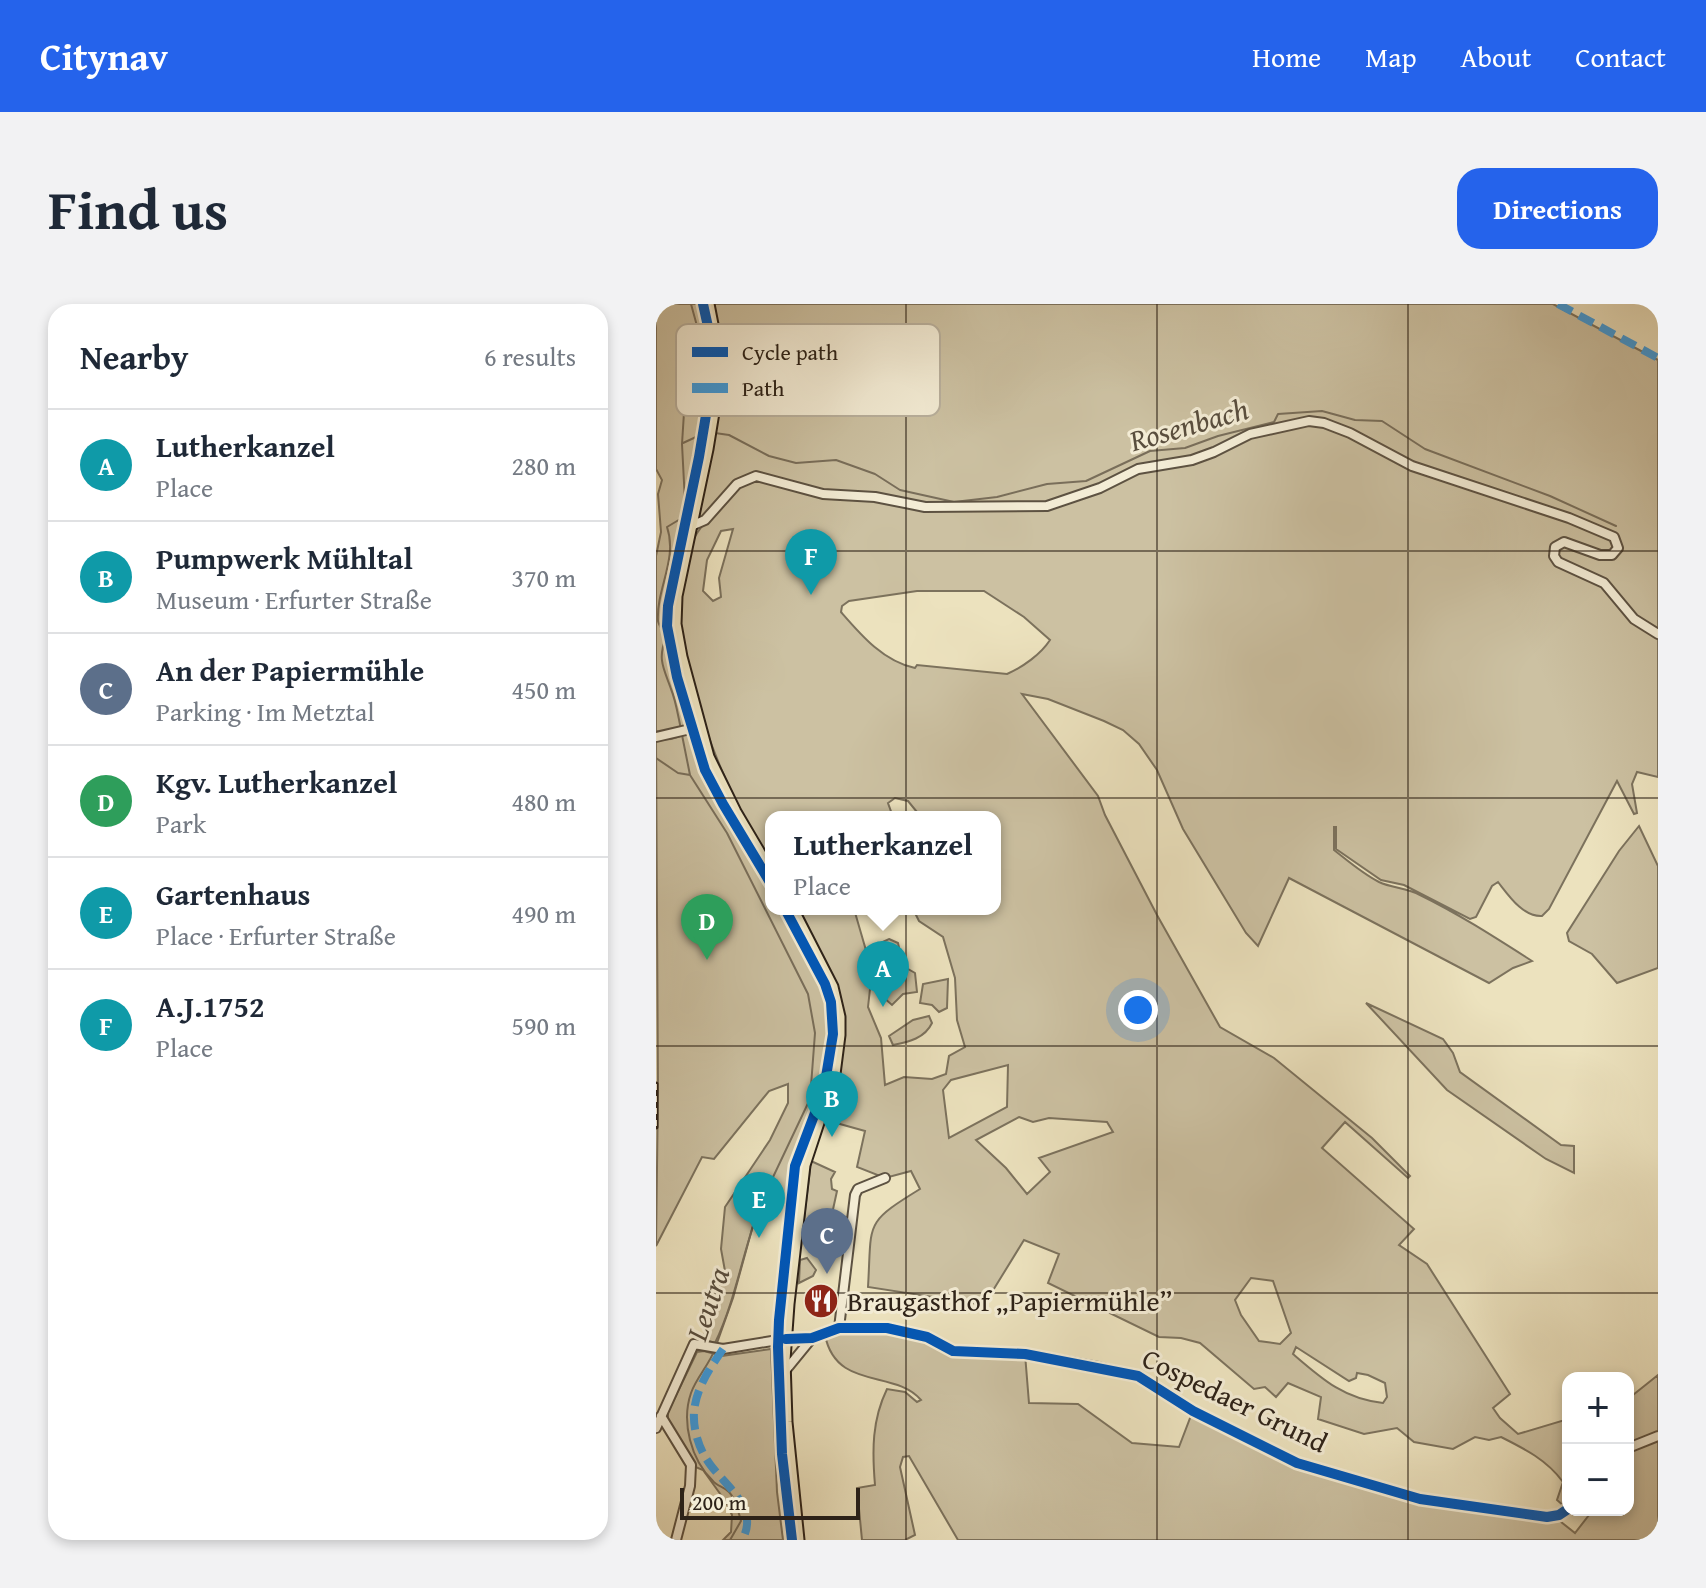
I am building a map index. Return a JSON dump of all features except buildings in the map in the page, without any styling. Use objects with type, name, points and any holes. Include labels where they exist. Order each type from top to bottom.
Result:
[{"type":"main road","points":[[708,304],[712,324]]},
{"type":"main road","points":[[712,416],[676,596],[675,624],[699,727],[719,781],[765,862]]},
{"type":"main road","points":[[795,915],[825,968],[839,1017],[838,1056],[802,1174],[789,1295],[784,1372],[787,1446],[798,1540]]},
{"type":"street","points":[[691,526],[705,520],[737,484],[756,476],[823,494],[875,497],[925,507],[1047,506],[1094,491],[1138,469],[1192,460],[1250,434],[1309,421],[1350,433],[1417,468],[1544,509],[1614,537],[1618,548],[1612,555],[1600,555],[1564,542],[1555,547],[1554,556],[1558,562],[1604,583],[1634,619],[1658,634]]},
{"type":"street","points":[[656,737],[699,727]]},
{"type":"street","points":[[839,1328],[855,1195],[858,1189],[885,1178]]},
{"type":"street","name":"Cospedaer Grund","points":[[660,1409],[694,1344],[723,1349],[812,1338],[839,1328],[887,1328],[927,1337],[953,1351],[1025,1354],[1138,1376],[1193,1411],[1297,1463],[1420,1499],[1550,1517],[1562,1512]]},
{"type":"street","points":[[784,1372],[812,1338]]},
{"type":"street","points":[[656,1428],[660,1409]]},
{"type":"street","points":[[660,1409],[691,1465],[690,1486],[676,1540]]},
{"type":"street","points":[[1634,1446],[1658,1436]]},
{"type":"shaded area","points":[[656,304],[700,304],[706,324],[676,324],[676,416],[706,416],[665,613],[689,726],[663,734],[656,731],[656,556],[661,532],[658,494],[662,480],[656,469]]},
{"type":"shaded area","points":[[711,304],[1553,304],[1658,360],[1658,777],[1637,772],[1632,784],[1637,813],[1634,814],[1617,781],[1549,909],[1542,916],[1523,909],[1498,882],[1492,886],[1476,917],[1470,919],[1404,885],[1381,880],[1336,849],[1334,827],[1334,850],[1367,875],[1435,902],[1532,961],[1513,968],[1489,983],[1289,878],[1258,946],[1246,933],[1183,829],[1157,770],[1139,744],[1123,730],[1104,721],[1048,699],[1022,694],[1098,796],[1157,915],[1220,1027],[1274,1058],[1372,1138],[1410,1176],[1408,1178],[1345,1122],[1322,1148],[1414,1229],[1399,1245],[1427,1264],[1510,1394],[1493,1408],[1500,1418],[1518,1434],[1562,1421],[1562,1481],[1535,1456],[1501,1437],[1489,1440],[1475,1437],[1453,1449],[1414,1442],[1397,1428],[1364,1434],[1318,1419],[1321,1397],[1288,1383],[1276,1397],[1265,1387],[1254,1389],[1200,1343],[1159,1337],[1048,1283],[1059,1254],[1024,1240],[984,1305],[868,1287],[874,1227],[888,1210],[920,1189],[911,1171],[885,1178],[857,1167],[865,1131],[822,1119],[838,1074],[834,982],[799,915],[856,915],[872,971],[868,1007],[881,1038],[885,1085],[904,1077],[932,1079],[946,1074],[949,1056],[965,1047],[957,1020],[955,978],[943,937],[919,921],[916,915],[1001,915],[1001,811],[916,811],[908,801],[895,798],[888,803],[891,811],[765,811],[765,855],[716,757],[693,686],[681,630],[682,579],[693,541],[706,521],[736,489],[697,523],[715,416],[940,416],[940,324],[713,324]],"holes":[[[733,529],[719,578],[721,597],[713,601],[703,591],[707,560],[721,531]],[[917,591],[984,591],[1024,617],[1050,640],[1031,660],[1007,674],[917,665],[915,668],[883,653],[841,612],[842,606],[849,601]],[[1008,1065],[1007,1107],[949,1138],[943,1090],[951,1080]],[[1019,1117],[1033,1122],[1049,1118],[1107,1122],[1113,1132],[1039,1158],[1050,1172],[1027,1194],[1006,1168],[976,1140]],[[1251,1278],[1273,1281],[1291,1333],[1280,1344],[1259,1341],[1241,1315],[1235,1300]],[[1296,1347],[1349,1381],[1356,1378],[1357,1373],[1385,1383],[1387,1397],[1383,1403],[1369,1401],[1334,1386],[1293,1354]]]},
{"type":"shaded area","points":[[691,733],[713,791],[765,878],[765,915],[786,915],[816,966],[830,1002],[833,1022],[829,1060],[797,1149],[789,1203],[765,1193],[730,1306],[715,1343],[702,1339],[721,1300],[715,1296],[725,1271],[721,1249],[725,1207],[770,1140],[788,1103],[788,1084],[769,1091],[714,1159],[702,1157],[656,1246],[656,740]]},
{"type":"shaded area","points":[[1639,826],[1658,866],[1658,968],[1617,983],[1592,954],[1569,941],[1567,933],[1619,851]]},
{"type":"shaded area","points":[[889,939],[898,943],[903,966],[915,973],[917,992],[903,994],[892,1005],[883,997],[881,977],[888,964],[876,945]]},
{"type":"shaded area","points":[[948,979],[947,1008],[939,1012],[932,1005],[920,1003],[923,984]]},
{"type":"shaded area","points":[[1366,1003],[1443,1039],[1453,1053],[1460,1072],[1561,1145],[1574,1146],[1574,1173],[1546,1159],[1447,1090]]},
{"type":"shaded area","points":[[929,1016],[932,1023],[921,1036],[893,1045],[889,1036],[913,1020]]},
{"type":"shaded area","points":[[811,1161],[835,1172],[831,1179],[832,1189],[837,1191],[832,1214],[849,1218],[847,1243],[838,1242],[832,1231],[803,1227]]},
{"type":"shaded area","points":[[807,1258],[816,1270],[813,1276],[799,1283],[800,1260]]},
{"type":"shaded area","points":[[839,1328],[909,1332],[953,1351],[1025,1354],[1029,1403],[1078,1404],[1132,1443],[1179,1447],[1192,1413],[1295,1467],[1420,1502],[1556,1518],[1575,1533],[1588,1516],[1634,1516],[1634,1448],[1658,1438],[1658,1540],[958,1540],[909,1456],[903,1457],[900,1467],[915,1535],[905,1540],[862,1540],[857,1488],[875,1485],[874,1436],[878,1412],[887,1389],[905,1392],[917,1402],[921,1400],[897,1385],[853,1372],[841,1364],[831,1353],[825,1335]]},
{"type":"shaded area","points":[[771,1349],[777,1492],[783,1540],[723,1540],[731,1532],[732,1515],[703,1470],[693,1466],[668,1420],[668,1412],[697,1352],[722,1356]]},
{"type":"shaded area","points":[[1658,1375],[1658,1434],[1634,1444],[1634,1394]]},
{"type":"shaded area","points":[[1562,1485],[1562,1504],[1557,1500]]},
{"type":"waterway","name":"Leutra","points":[[691,304],[696,324]]},
{"type":"waterway","name":"Rosenbach","points":[[715,433],[729,435],[769,456],[796,463],[836,460],[875,474],[900,490],[954,502],[997,497],[1047,484],[1086,481],[1150,451],[1185,448],[1274,422],[1278,414],[1322,411],[1355,420],[1382,421],[1425,449],[1550,496],[1616,526]]},
{"type":"waterway","name":"Leutra","points":[[681,729],[662,664],[666,638],[658,621],[658,609],[670,551],[667,527],[682,518],[685,502],[684,416]]},
{"type":"waterway","name":"Rosenbach","points":[[683,443],[696,437]]},
{"type":"waterway","name":"Leutra","points":[[682,735],[690,775],[727,833],[765,909]]},
{"type":"waterway","points":[[656,758],[678,773],[690,775]]},
{"type":"waterway","name":"Leutra","points":[[717,1343],[757,1211],[810,1099],[815,1033],[808,994],[768,915]]},
{"type":"waterway","name":"Leutra","points":[[715,1349],[691,1393],[687,1416],[690,1440],[699,1462],[735,1502],[741,1521],[730,1540]]},
{"type":"railway","points":[[656,1084],[656,1127]]},
{"type":"marked path","points":[[1558,304],[1658,358]]},
{"type":"marked path","points":[[723,1349],[701,1387],[695,1403],[694,1424],[707,1460],[743,1507],[747,1528],[742,1540]]},
{"type":"cycle path","points":[[703,304],[707,324]]},
{"type":"cycle path","points":[[706,416],[668,606],[667,626],[677,677],[705,770],[765,874]]},
{"type":"cycle path","points":[[788,915],[825,984],[831,1002],[833,1034],[824,1089],[795,1166],[779,1320],[782,1454],[792,1540]]},
{"type":"cycle path","points":[[786,1339],[812,1338],[839,1328],[887,1328],[927,1337],[953,1351],[1025,1354],[1138,1376],[1193,1411],[1297,1463],[1420,1499],[1547,1517],[1562,1513]]},
{"type":"place","name":"A.J.1752","points":[[811,595]]},
{"type":"place","name":"Kgv. Lutherkanzel","points":[[707,960]]},
{"type":"place","name":"Lutherkanzel","points":[[883,1007]]},
{"type":"place","name":"Pumpwerk Mühltal","points":[[832,1137]]},
{"type":"place","name":"Gartenhaus","points":[[759,1238]]},
{"type":"place","name":"An der Papiermühle","points":[[827,1274]]},
{"type":"place","name":"Braugasthof „Papiermühle”","points":[[821,1301]]}]
